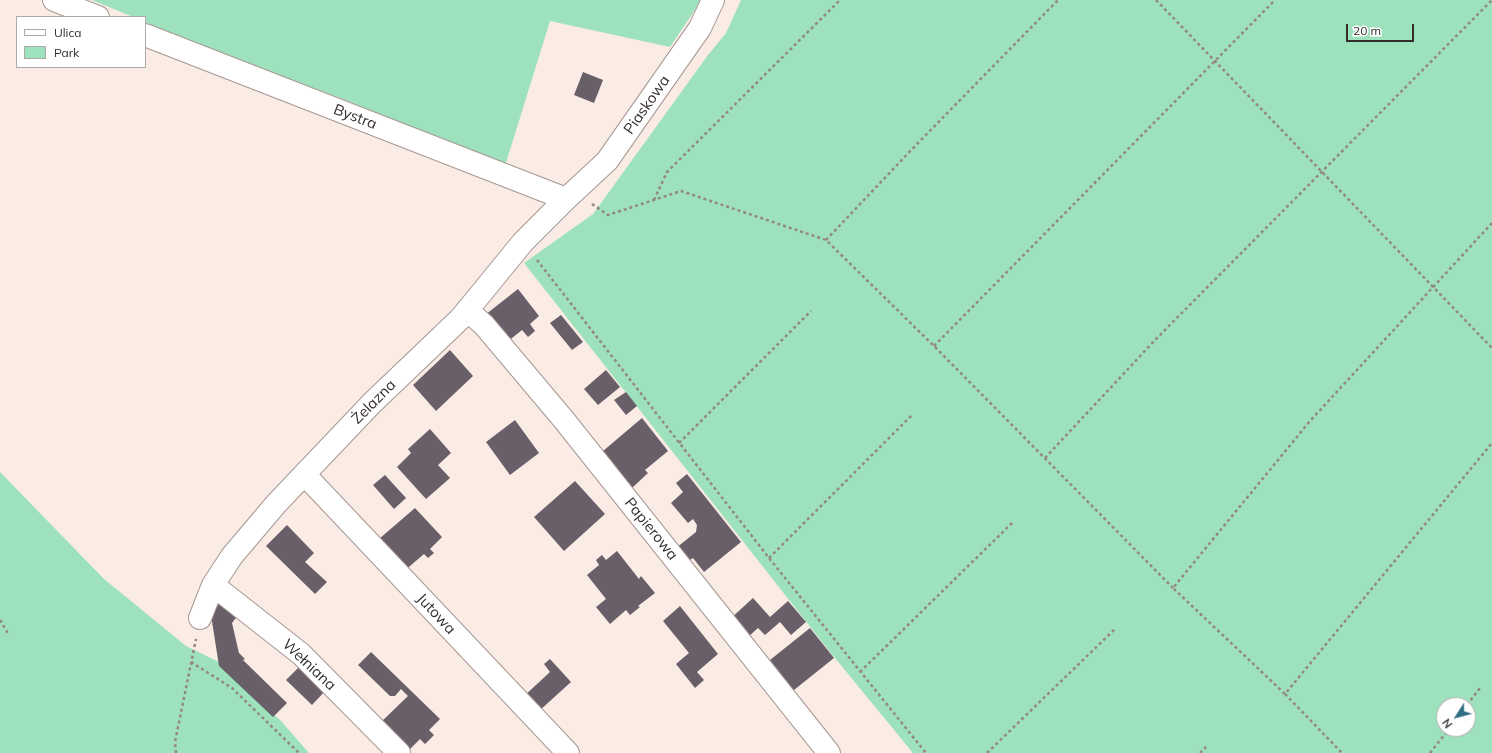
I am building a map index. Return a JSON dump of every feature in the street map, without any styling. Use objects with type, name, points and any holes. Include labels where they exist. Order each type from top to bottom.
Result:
[{"type":"street","points":[[54,0],[95,16]]},
{"type":"street","name":"Piaskowa","points":[[570,195],[607,161],[700,28],[713,0]]},
{"type":"street","name":"Bystra","points":[[146,35],[570,195]]},
{"type":"street","name":"Żelazna","points":[[200,618],[213,585],[232,556],[304,475],[372,403],[467,310],[523,242],[570,195]]},
{"type":"street","name":"Papierowa","points":[[467,310],[484,325],[564,420],[829,753]]},
{"type":"street","name":"Jutowa","points":[[304,475],[568,753]]},
{"type":"street","name":"Wełniana","points":[[213,585],[300,654],[399,753]]},
{"type":"path","points":[[654,200],[667,172],[840,0]]},
{"type":"path","points":[[826,240],[1058,0]]},
{"type":"path","points":[[1156,0],[1492,348]]},
{"type":"path","points":[[934,346],[1275,0]]},
{"type":"path","points":[[1045,458],[1156,339],[1492,0]]},
{"type":"path","points":[[570,195],[608,215],[681,191],[826,240],[934,346],[1173,588],[1285,694],[1342,753]]},
{"type":"path","points":[[1173,588],[1310,421],[1492,223]]},
{"type":"path","points":[[523,242],[769,558],[926,753]]},
{"type":"path","points":[[679,443],[811,311]]},
{"type":"path","points":[[769,558],[913,414]]},
{"type":"path","points":[[1285,694],[1492,443]]},
{"type":"path","points":[[860,672],[1013,522]]},
{"type":"path","points":[[176,753],[175,742],[200,618]]},
{"type":"path","points":[[0,620],[9,635]]},
{"type":"path","points":[[987,753],[1116,628]]},
{"type":"path","points":[[191,662],[232,688],[299,753]]},
{"type":"path","points":[[1473,697],[1480,688]]},
{"type":"path","points":[[1430,753],[1443,737]]},
{"type":"path","points":[[1200,753],[1206,747]]},
{"type":"green space","points":[[92,0],[700,0],[670,47],[550,21],[505,166],[343,99],[217,52],[146,22],[146,16],[131,16]]},
{"type":"green space","points":[[741,0],[1492,0],[1492,753],[913,753],[830,652],[524,263],[593,214],[708,55],[726,33]]},
{"type":"green space","points":[[0,472],[104,579],[186,646],[219,662],[281,721],[309,753],[0,753]]},
{"type":"building","points":[[583,72],[603,80],[594,103],[574,95]]},
{"type":"building","points":[[518,289],[539,316],[530,324],[535,331],[528,337],[522,330],[507,342],[485,315]]},
{"type":"building","points":[[561,315],[583,342],[572,350],[550,323]]},
{"type":"building","points":[[450,350],[473,376],[436,411],[413,385]]},
{"type":"building","points":[[606,370],[620,387],[598,405],[584,389]]},
{"type":"building","points":[[626,392],[637,406],[626,415],[614,400]]},
{"type":"building","points":[[642,418],[668,451],[645,470],[648,473],[632,488],[603,451]]},
{"type":"building","points":[[515,420],[539,453],[510,475],[486,442]]},
{"type":"building","points":[[430,429],[451,453],[438,465],[450,478],[426,499],[397,467],[411,453],[408,449]]},
{"type":"building","points":[[687,474],[741,542],[704,572],[693,558],[687,562],[676,548],[696,532],[697,525],[693,519],[688,523],[671,503],[683,492],[676,483]]},
{"type":"building","points":[[385,475],[406,498],[394,509],[373,485]]},
{"type":"building","points":[[575,481],[605,514],[564,551],[534,517]]},
{"type":"building","points":[[415,508],[442,537],[430,549],[434,553],[428,558],[424,554],[403,572],[379,539]]},
{"type":"building","points":[[287,525],[314,553],[305,562],[327,582],[315,594],[266,546]]},
{"type":"building","points":[[617,551],[639,579],[641,576],[655,593],[638,606],[640,607],[630,615],[626,610],[610,624],[596,607],[606,599],[587,575],[599,565],[596,560],[602,555],[606,560]]},
{"type":"building","points":[[753,598],[770,617],[788,601],[806,622],[791,635],[780,622],[765,635],[758,628],[747,638],[730,619]]},
{"type":"building","points":[[221,601],[238,615],[232,623],[239,653],[245,659],[243,660],[287,703],[273,717],[219,666],[211,615]]},
{"type":"building","points":[[680,606],[718,654],[697,672],[704,680],[695,688],[676,664],[689,653],[663,621]]},
{"type":"building","points":[[810,628],[834,658],[789,694],[765,664]]},
{"type":"building","points":[[371,652],[440,719],[429,730],[434,735],[425,744],[420,739],[407,752],[379,724],[408,696],[401,689],[395,696],[390,696],[358,665]]},
{"type":"building","points":[[550,659],[571,682],[539,711],[523,697],[550,672],[544,664]]},
{"type":"building","points":[[300,666],[325,691],[312,705],[286,680]]}]
